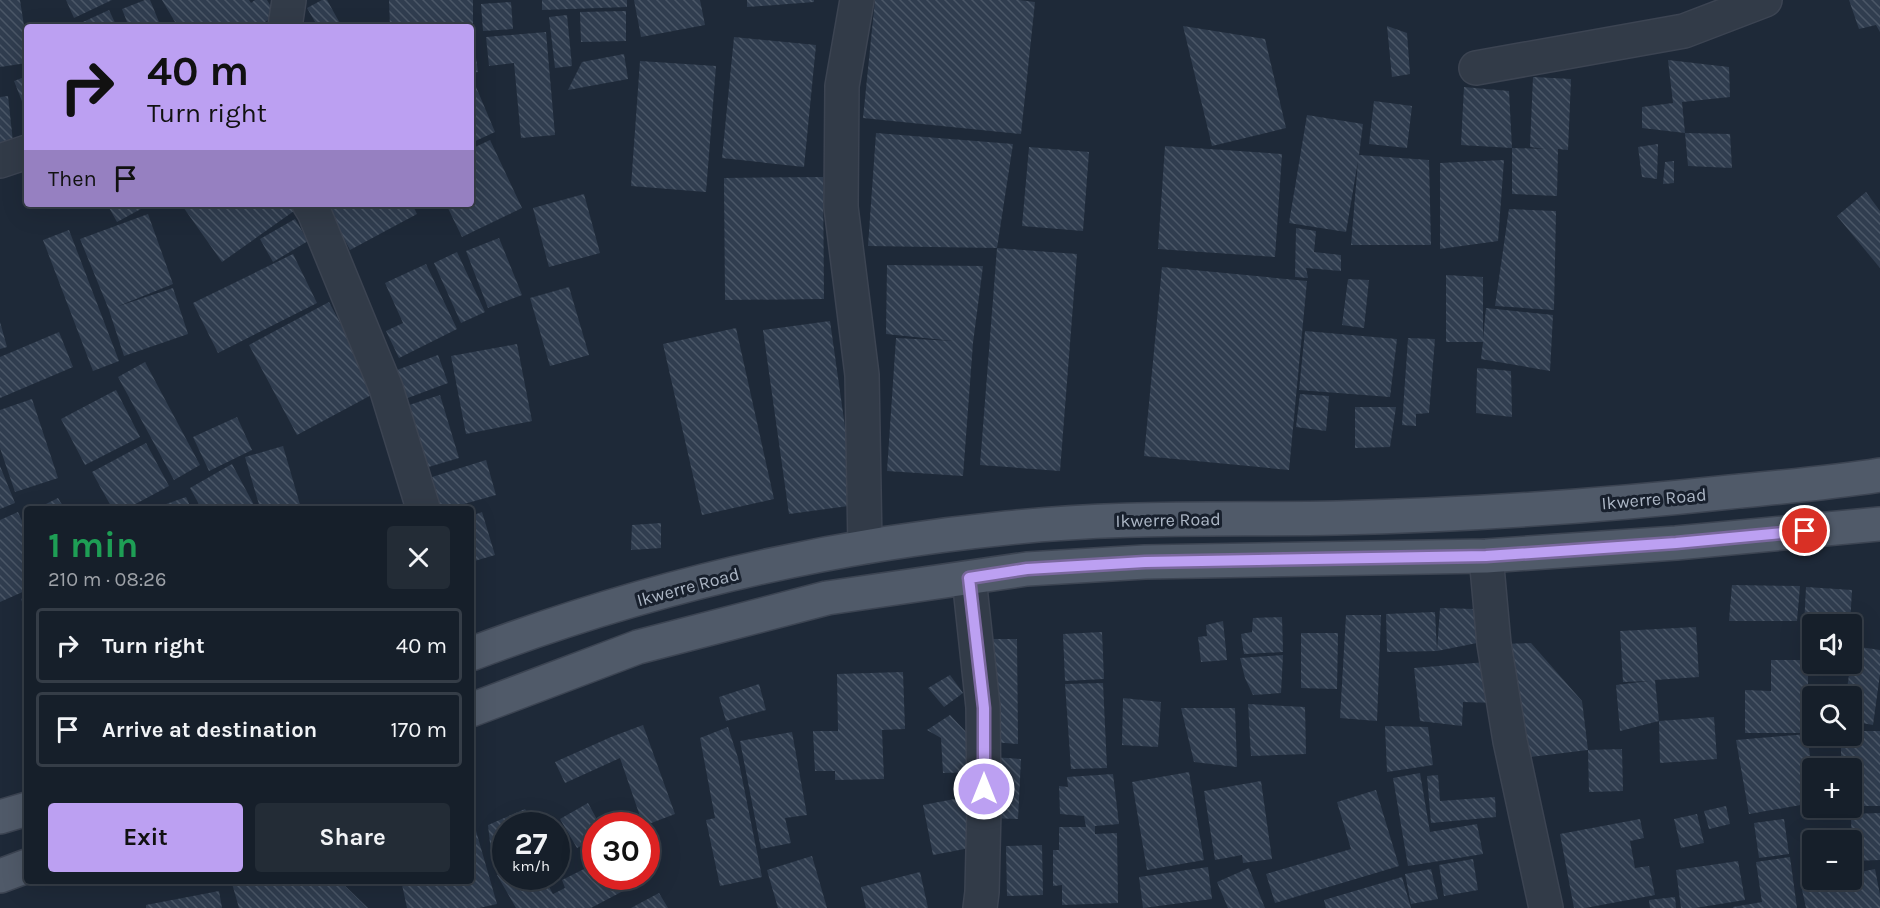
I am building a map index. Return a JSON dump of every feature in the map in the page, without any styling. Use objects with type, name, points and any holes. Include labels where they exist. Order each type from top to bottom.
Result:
[{"type":"main road","name":"Ikwerre Road","points":[[474,653],[513,638],[709,580],[811,556],[1007,527],[1138,519],[1336,518],[1506,512],[1665,499],[1880,475]]},
{"type":"main road","points":[[474,709],[638,647],[827,598],[1027,569],[1145,562],[1486,556],[1676,543],[1880,524]]},
{"type":"main road","points":[[0,817],[24,809]]},
{"type":"main road","points":[[0,876],[24,867]]},
{"type":"street","points":[[285,24],[289,0]]},
{"type":"street","points":[[857,0],[842,86],[842,207],[862,375],[865,548]]},
{"type":"street","points":[[1476,68],[1683,31],[1765,0]]},
{"type":"street","points":[[0,161],[24,153]]},
{"type":"street","points":[[311,207],[386,388],[422,506]]},
{"type":"street","points":[[1486,556],[1494,644],[1510,741],[1546,908]]},
{"type":"street","points":[[969,578],[984,708],[984,821],[980,908]]},
{"type":"building","points":[[0,0],[20,0],[24,26],[24,63],[0,67]]},
{"type":"building","points":[[66,0],[112,0],[74,18]]},
{"type":"building","points":[[150,0],[160,24],[128,24],[122,9]]},
{"type":"building","points":[[162,0],[249,0],[251,3],[255,0],[267,0],[276,15],[262,24],[176,24]]},
{"type":"building","points":[[322,0],[327,0],[340,24],[316,24],[307,8]]},
{"type":"building","points":[[389,0],[473,0],[473,24],[390,24]]},
{"type":"building","points":[[542,0],[627,0],[627,7],[542,10]]},
{"type":"building","points":[[634,0],[700,0],[705,25],[641,37]]},
{"type":"building","points":[[747,0],[814,0],[814,2],[747,7]]},
{"type":"building","points":[[875,0],[1035,2],[1021,134],[863,118]]},
{"type":"building","points":[[1849,0],[1880,0],[1880,32],[1876,25],[1859,29]]},
{"type":"building","points":[[511,2],[513,29],[483,31],[481,4]]},
{"type":"building","points":[[109,10],[116,24],[79,24]]},
{"type":"building","points":[[626,11],[626,41],[581,42],[580,12]]},
{"type":"building","points":[[567,15],[572,66],[555,68],[549,17]]},
{"type":"building","points":[[1183,26],[1265,39],[1286,128],[1212,146]]},
{"type":"building","points":[[1387,26],[1407,33],[1410,74],[1392,77]]},
{"type":"building","points":[[546,32],[555,135],[521,138],[514,63],[489,66],[486,37]]},
{"type":"building","points":[[734,37],[816,45],[804,167],[722,158]]},
{"type":"building","points":[[474,43],[478,72],[474,73]]},
{"type":"building","points":[[624,54],[628,79],[568,90],[582,62]]},
{"type":"building","points":[[1668,60],[1729,67],[1730,97],[1682,102],[1685,133],[1642,128],[1642,107],[1673,103]]},
{"type":"building","points":[[640,61],[716,66],[706,192],[631,186]]},
{"type":"building","points":[[24,77],[24,106],[14,81]]},
{"type":"building","points":[[1533,77],[1571,79],[1568,150],[1558,149],[1557,196],[1512,194],[1512,148],[1545,149],[1530,147]]},
{"type":"building","points":[[474,82],[495,132],[474,142]]},
{"type":"building","points":[[1464,87],[1509,91],[1512,148],[1461,145]]},
{"type":"building","points":[[8,96],[14,151],[0,152],[0,97]]},
{"type":"building","points":[[1374,101],[1412,106],[1407,148],[1369,144]]},
{"type":"building","points":[[1307,115],[1363,124],[1359,155],[1429,160],[1431,245],[1351,245],[1358,161],[1346,232],[1289,223]]},
{"type":"building","points":[[876,133],[1013,144],[997,248],[868,246]]},
{"type":"building","points":[[1685,133],[1730,134],[1732,168],[1688,166]]},
{"type":"building","points":[[490,140],[522,208],[462,237],[447,207],[474,207],[474,148]]},
{"type":"building","points":[[1658,144],[1657,179],[1642,177],[1638,147]]},
{"type":"building","points":[[1165,146],[1282,154],[1275,257],[1158,249]]},
{"type":"building","points":[[1029,147],[1089,152],[1083,231],[1022,226]]},
{"type":"building","points":[[1504,160],[1498,241],[1440,249],[1440,163]]},
{"type":"building","points":[[1674,161],[1674,183],[1663,184],[1665,162]]},
{"type":"building","points":[[823,177],[824,299],[725,300],[724,178]]},
{"type":"building","points":[[1866,192],[1880,211],[1880,268],[1837,216]]},
{"type":"building","points":[[584,194],[600,253],[549,267],[533,208]]},
{"type":"building","points":[[109,207],[144,207],[117,222]]},
{"type":"building","points":[[183,207],[291,207],[294,211],[222,262]]},
{"type":"building","points":[[328,207],[414,207],[417,214],[350,250]]},
{"type":"building","points":[[1509,209],[1556,211],[1554,310],[1495,306]]},
{"type":"building","points":[[148,214],[173,284],[116,307],[173,288],[188,334],[124,356],[109,310],[80,239]]},
{"type":"building","points":[[295,219],[308,241],[273,262],[260,239]]},
{"type":"building","points":[[1296,228],[1316,231],[1314,252],[1341,255],[1341,271],[1306,268],[1308,278],[1295,277]]},
{"type":"building","points":[[69,230],[119,361],[93,371],[43,240]]},
{"type":"building","points":[[499,238],[522,295],[488,308],[466,251]]},
{"type":"building","points":[[997,248],[1077,254],[1060,471],[980,465]]},
{"type":"building","points":[[457,252],[485,312],[461,323],[434,263]]},
{"type":"building","points":[[293,254],[317,303],[218,353],[193,303]]},
{"type":"building","points":[[426,264],[457,329],[399,358],[386,331],[403,323],[385,283]]},
{"type":"building","points":[[887,265],[983,266],[973,343],[963,476],[887,471],[896,338],[954,341],[886,334]]},
{"type":"building","points":[[1162,267],[1307,281],[1289,470],[1144,456]]},
{"type":"building","points":[[1446,275],[1483,277],[1483,339],[1486,308],[1553,315],[1550,371],[1481,359],[1483,342],[1446,342]]},
{"type":"building","points":[[1348,279],[1369,280],[1364,328],[1342,325]]},
{"type":"building","points":[[569,287],[589,355],[550,366],[530,298]]},
{"type":"building","points":[[329,302],[377,392],[297,435],[249,345]]},
{"type":"building","points":[[830,321],[856,505],[789,514],[763,330]]},
{"type":"building","points":[[0,322],[7,347],[0,349]]},
{"type":"building","points":[[736,328],[774,499],[702,515],[663,344]]},
{"type":"building","points":[[1305,331],[1397,339],[1390,397],[1299,390]]},
{"type":"building","points":[[59,332],[73,367],[0,398],[0,357]]},
{"type":"building","points":[[1408,338],[1435,339],[1429,413],[1416,414],[1416,426],[1402,425]]},
{"type":"building","points":[[517,344],[532,421],[466,434],[451,356]]},
{"type":"building","points":[[438,355],[448,383],[405,399],[394,371]]},
{"type":"building","points":[[145,362],[200,465],[174,480],[118,377]]},
{"type":"building","points":[[1477,368],[1511,371],[1512,417],[1476,413]]},
{"type":"building","points":[[116,390],[140,437],[85,465],[61,419]]},
{"type":"building","points":[[1300,394],[1329,396],[1326,431],[1296,427]]},
{"type":"building","points":[[440,395],[459,458],[425,468],[406,406]]},
{"type":"building","points":[[32,399],[58,478],[15,492],[0,448],[0,410]]},
{"type":"building","points":[[1355,407],[1396,407],[1390,447],[1355,448]]},
{"type":"building","points":[[237,417],[252,450],[209,471],[193,437]]},
{"type":"building","points":[[146,443],[169,486],[132,506],[111,506],[92,472]]},
{"type":"building","points":[[283,446],[300,506],[259,506],[245,457]]},
{"type":"building","points":[[486,460],[496,495],[457,506],[440,506],[432,477]]},
{"type":"building","points":[[232,464],[254,505],[200,506],[190,488]]},
{"type":"building","points":[[0,466],[15,503],[0,509]]},
{"type":"building","points":[[186,497],[190,506],[161,506]]},
{"type":"building","points":[[58,498],[63,506],[42,506]]},
{"type":"building","points":[[18,512],[24,525],[24,591],[0,602],[0,520]]},
{"type":"building","points":[[482,512],[495,555],[474,561],[474,515]]},
{"type":"building","points":[[661,523],[661,548],[631,550],[632,525]]},
{"type":"building","points":[[1732,585],[1800,586],[1797,621],[1729,621]]},
{"type":"building","points":[[1806,587],[1852,590],[1851,614],[1805,614]]},
{"type":"building","points":[[1440,608],[1474,609],[1477,643],[1437,651]]},
{"type":"building","points":[[1435,612],[1437,651],[1387,652],[1386,614]]},
{"type":"building","points":[[1346,615],[1381,615],[1377,721],[1340,718]]},
{"type":"building","points":[[1282,617],[1283,652],[1244,654],[1241,634],[1252,632],[1253,618]]},
{"type":"building","points":[[1223,621],[1227,660],[1201,662],[1198,637],[1207,636],[1206,625]]},
{"type":"building","points":[[1696,627],[1699,677],[1655,680],[1659,721],[1620,731],[1616,685],[1649,681],[1623,682],[1620,631]]},
{"type":"building","points":[[1102,632],[1104,679],[1065,681],[1063,634]]},
{"type":"building","points":[[1301,633],[1338,633],[1337,689],[1301,688]]},
{"type":"building","points":[[990,639],[1017,639],[1018,744],[992,742]]},
{"type":"building","points":[[1531,643],[1582,701],[1588,750],[1514,759],[1501,644]]},
{"type":"building","points":[[1862,647],[1880,650],[1880,674],[1873,725],[1862,723],[1862,686],[1847,686],[1849,674],[1862,674]]},
{"type":"building","points":[[1283,655],[1281,693],[1253,695],[1245,678],[1240,658]]},
{"type":"building","points":[[1771,660],[1802,660],[1802,674],[1808,674],[1808,686],[1802,686],[1801,733],[1745,733],[1745,690],[1771,691]]},
{"type":"building","points":[[1487,662],[1497,703],[1463,702],[1462,726],[1420,721],[1414,668]]},
{"type":"building","points":[[903,672],[905,729],[882,730],[884,779],[835,780],[835,771],[815,771],[813,731],[838,731],[837,674]]},
{"type":"building","points":[[950,675],[963,693],[944,707],[928,688]]},
{"type":"building","points":[[1103,683],[1107,768],[1071,769],[1065,684]]},
{"type":"building","points":[[759,684],[766,710],[726,721],[719,697]]},
{"type":"building","points":[[1123,698],[1161,702],[1158,747],[1122,745]]},
{"type":"building","points":[[1248,704],[1305,707],[1306,754],[1251,756]]},
{"type":"building","points":[[1181,708],[1235,708],[1237,767],[1194,762]]},
{"type":"building","points":[[950,715],[967,733],[976,772],[943,773],[941,738],[927,730]]},
{"type":"building","points":[[1714,717],[1717,759],[1660,763],[1659,721]]},
{"type":"building","points":[[643,725],[675,814],[660,820],[660,812],[639,812],[620,758],[565,783],[555,762]]},
{"type":"building","points":[[1385,726],[1428,727],[1433,765],[1387,772]]},
{"type":"building","points":[[728,727],[738,758],[762,877],[720,886],[706,820],[715,818],[700,738]]},
{"type":"building","points":[[1862,731],[1880,731],[1880,806],[1862,806],[1862,758],[1841,758],[1841,746],[1862,746]]},
{"type":"building","points":[[792,732],[807,815],[785,818],[791,843],[761,849],[740,741]]},
{"type":"building","points":[[1802,734],[1802,746],[1809,746],[1810,758],[1802,758],[1802,805],[1749,814],[1736,740]]},
{"type":"building","points":[[1622,749],[1623,791],[1589,792],[1588,750]]},
{"type":"building","points":[[993,757],[1021,759],[1018,819],[990,818]]},
{"type":"building","points":[[1189,772],[1204,860],[1147,870],[1132,782]]},
{"type":"building","points":[[1420,773],[1430,832],[1477,824],[1483,854],[1408,866],[1393,778]]},
{"type":"building","points":[[1113,774],[1119,824],[1095,826],[1095,834],[1117,833],[1118,903],[1062,905],[1062,885],[1053,886],[1053,850],[1059,850],[1059,827],[1086,827],[1084,816],[1060,814],[1059,786],[1068,787],[1067,777]]},
{"type":"building","points":[[1438,775],[1440,801],[1495,797],[1496,817],[1431,823],[1427,776]]},
{"type":"building","points":[[1261,781],[1272,859],[1243,863],[1242,855],[1215,860],[1204,791]]},
{"type":"building","points":[[1376,790],[1399,866],[1275,903],[1266,874],[1351,849],[1337,802]]},
{"type":"building","points":[[965,797],[975,847],[933,855],[923,805]]},
{"type":"building","points":[[588,803],[593,812],[582,812],[582,845],[577,848],[570,836],[570,813]]},
{"type":"building","points":[[1726,806],[1730,824],[1709,829],[1704,811]]},
{"type":"building","points":[[1880,813],[1880,860],[1862,861],[1862,830],[1851,830],[1851,818],[1862,818],[1862,814]]},
{"type":"building","points":[[1697,814],[1704,843],[1681,848],[1674,819]]},
{"type":"building","points":[[1640,819],[1644,838],[1630,841],[1635,868],[1649,866],[1655,895],[1574,908],[1560,834]]},
{"type":"building","points":[[1784,819],[1789,854],[1759,858],[1754,823]]},
{"type":"building","points":[[492,823],[492,861],[488,825]]},
{"type":"building","points":[[474,824],[497,904],[479,908],[407,908],[402,884],[474,884]]},
{"type":"building","points":[[1042,845],[1043,895],[1007,896],[1006,846]]},
{"type":"building","points":[[812,856],[827,908],[778,908],[767,870]]},
{"type":"building","points":[[1790,857],[1797,908],[1733,908],[1762,902],[1756,862]]},
{"type":"building","points":[[1473,859],[1478,890],[1444,896],[1439,865]]},
{"type":"building","points":[[1738,861],[1745,900],[1681,908],[1676,870]]},
{"type":"building","points":[[1208,867],[1212,899],[1143,908],[1139,877]]},
{"type":"building","points":[[1249,868],[1265,908],[1228,908],[1217,882]]},
{"type":"building","points":[[1431,869],[1438,899],[1411,904],[1405,874]]},
{"type":"building","points":[[1875,869],[1880,908],[1806,908],[1802,890],[1862,890],[1862,872]]},
{"type":"building","points":[[582,870],[582,890],[625,890],[591,908],[516,908],[506,890],[551,890],[553,894],[561,890],[570,890],[570,876]]},
{"type":"building","points":[[920,872],[928,908],[866,908],[861,887]]},
{"type":"building","points":[[1402,877],[1411,908],[1326,908],[1324,900]]},
{"type":"building","points":[[232,884],[343,884],[368,908],[239,908]]},
{"type":"building","points":[[219,891],[222,908],[146,908],[146,905]]},
{"type":"building","points":[[659,893],[668,908],[631,908]]},
{"type":"building","points":[[1675,897],[1676,908],[1650,908],[1649,900]]},
{"type":"route","points":[[984,789],[984,708],[969,578],[1027,569],[1145,562],[1486,556],[1676,543],[1805,531]]}]
